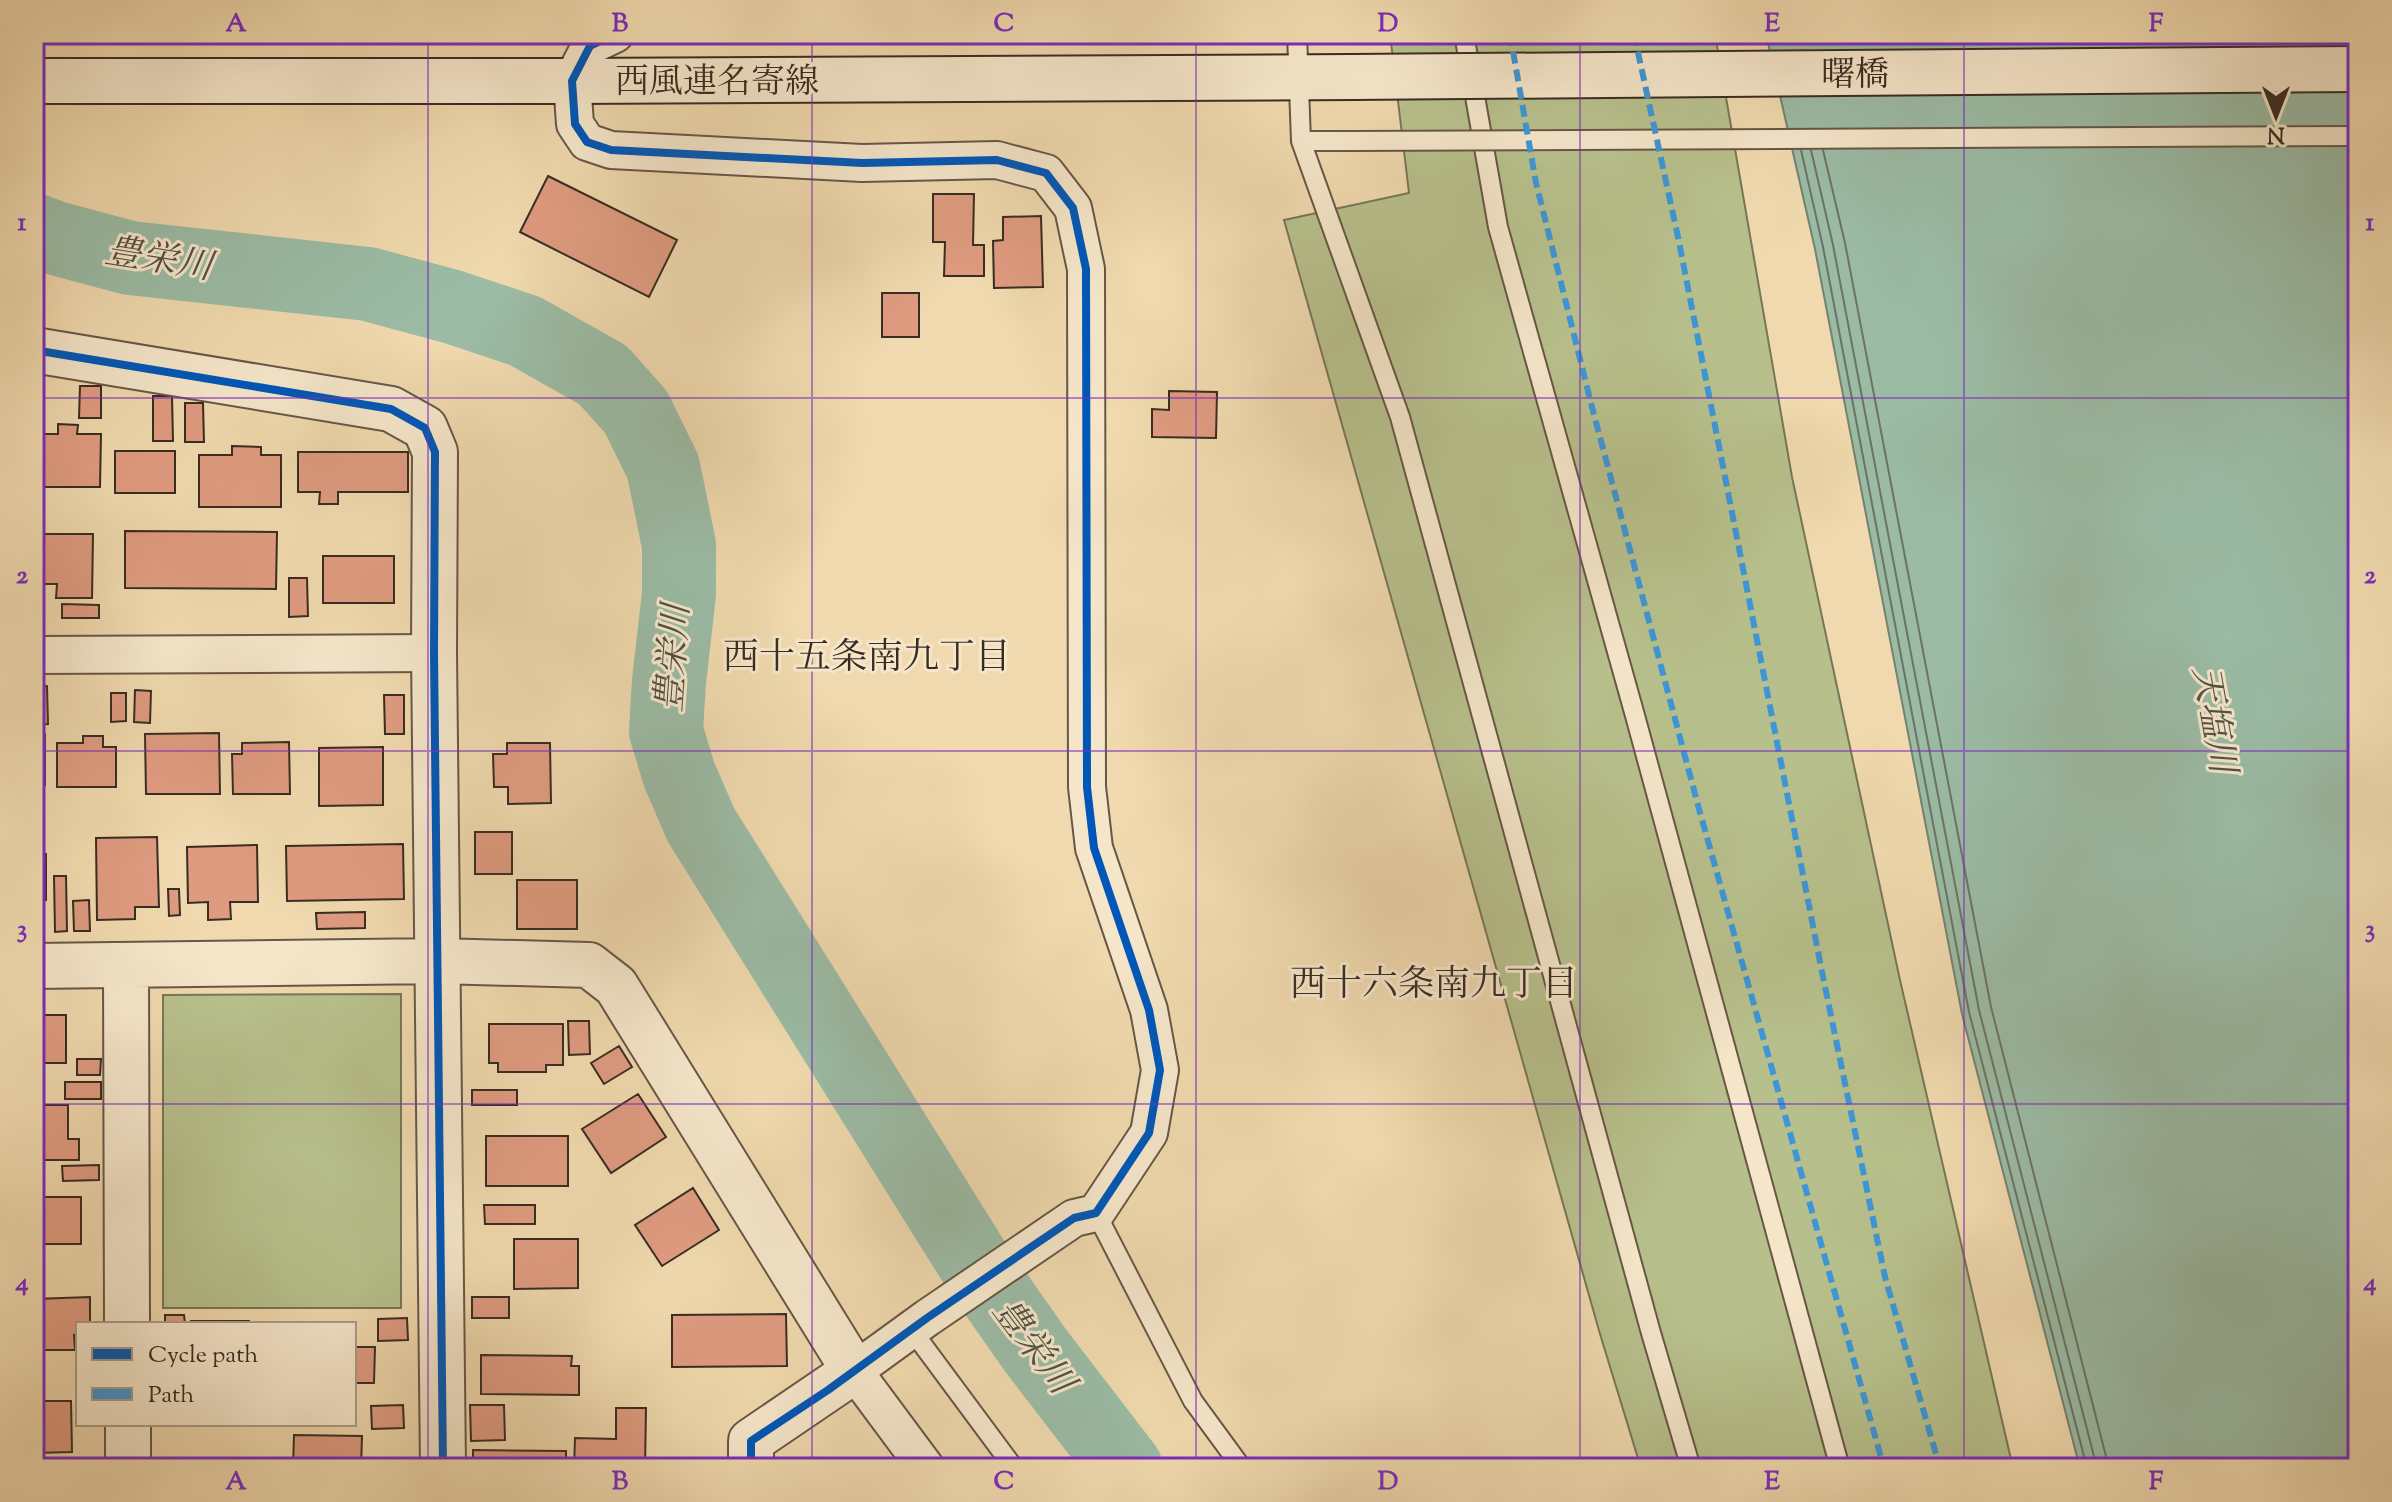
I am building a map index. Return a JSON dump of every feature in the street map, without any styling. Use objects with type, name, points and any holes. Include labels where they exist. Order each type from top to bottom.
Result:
[{"type":"street","points":[[615,34],[590,46],[572,81],[575,124],[587,142],[611,150],[862,163],[997,160],[1046,173],[1073,208],[1086,269],[1087,787],[1094,848],[1149,1010],[1160,1070],[1149,1133],[1085,1216],[919,1324],[751,1441],[751,1468]]},
{"type":"street","name":"曙橋","points":[[1352,77],[2358,69]]},
{"type":"street","name":"西風連名寄線","points":[[34,81],[1352,77]]},
{"type":"street","points":[[34,350],[391,409],[425,428],[435,452],[434,653],[443,1468]]},
{"type":"street","points":[[34,655],[434,653]]},
{"type":"street","points":[[34,966],[438,961],[589,965],[616,986],[854,1371],[926,1468]]},
{"type":"street","points":[[126,966],[127,1322]]},
{"type":"street","points":[[128,1426],[128,1468]]},
{"type":"lane","points":[[1297,34],[1301,141],[1400,417],[1651,1333],[1691,1468]]},
{"type":"lane","points":[[1464,34],[1498,227],[1840,1468]]},
{"type":"lane","points":[[1301,141],[2358,136]]},
{"type":"lane","points":[[1085,1216],[1193,1401],[1242,1468]]},
{"type":"lane","points":[[919,1324],[1014,1468]]},
{"type":"shaded area","points":[[1390,34],[1715,34],[1792,477],[1900,980],[2013,1468],[1641,1468],[1600,1334],[1284,220],[1409,193]]},
{"type":"shaded area","points":[[401,994],[401,1308],[163,1308],[163,995]]},
{"type":"water","name":"天塩川","points":[[1766,34],[2344,34],[2358,109],[2358,1468],[2080,1468],[1962,1014],[1815,249]]},
{"type":"building","points":[[548,176],[677,240],[649,297],[520,232]]},
{"type":"building","points":[[933,194],[974,194],[973,245],[984,245],[984,276],[944,276],[945,242],[933,242]]},
{"type":"building","points":[[1041,216],[1043,287],[994,288],[993,241],[1003,240],[1003,217]]},
{"type":"building","points":[[882,293],[919,293],[919,337],[882,337]]},
{"type":"building","points":[[80,386],[101,386],[101,418],[79,418]]},
{"type":"building","points":[[1169,391],[1217,392],[1216,438],[1152,437],[1152,409],[1169,410]]},
{"type":"building","points":[[153,396],[172,396],[173,441],[153,441]]},
{"type":"building","points":[[185,403],[203,403],[204,442],[185,442]]},
{"type":"building","points":[[58,424],[78,425],[77,434],[101,434],[100,487],[34,487],[34,434],[58,434]]},
{"type":"building","points":[[232,446],[261,447],[261,455],[281,455],[281,507],[199,507],[199,455],[232,455]]},
{"type":"building","points":[[115,451],[175,451],[175,493],[115,493]]},
{"type":"building","points":[[298,452],[408,452],[408,492],[338,492],[338,504],[319,504],[320,492],[298,492]]},
{"type":"building","points":[[125,531],[277,532],[276,589],[125,588]]},
{"type":"building","points":[[34,534],[93,534],[92,598],[56,598],[57,584],[34,584]]},
{"type":"building","points":[[323,556],[394,556],[394,603],[323,603]]},
{"type":"building","points":[[289,578],[307,578],[308,616],[289,617]]},
{"type":"building","points":[[62,604],[99,605],[99,618],[62,618]]},
{"type":"building","points":[[47,686],[48,724],[34,725],[34,687]]},
{"type":"building","points":[[135,690],[151,691],[150,723],[134,722]]},
{"type":"building","points":[[111,693],[126,693],[126,721],[111,722]]},
{"type":"building","points":[[384,695],[404,695],[404,734],[385,734]]},
{"type":"building","points":[[219,733],[220,794],[146,794],[145,734]]},
{"type":"building","points":[[34,734],[45,734],[45,785],[34,785]]},
{"type":"building","points":[[83,736],[103,736],[103,747],[116,747],[116,787],[57,787],[57,743],[83,743]]},
{"type":"building","points":[[289,742],[290,794],[233,794],[232,754],[242,754],[242,743]]},
{"type":"building","points":[[507,743],[550,743],[551,803],[508,804],[508,787],[494,787],[493,754],[507,754]]},
{"type":"building","points":[[383,747],[383,805],[319,806],[319,748]]},
{"type":"building","points":[[475,832],[512,832],[512,874],[475,874]]},
{"type":"building","points":[[157,837],[159,907],[135,907],[135,919],[97,920],[96,838]]},
{"type":"building","points":[[403,844],[404,899],[287,901],[286,846]]},
{"type":"building","points":[[257,845],[258,902],[230,902],[231,919],[208,920],[208,902],[188,903],[187,847]]},
{"type":"building","points":[[34,854],[46,854],[46,900],[34,901]]},
{"type":"building","points":[[54,876],[66,876],[67,931],[55,932]]},
{"type":"building","points":[[517,880],[577,880],[577,929],[517,929]]},
{"type":"building","points":[[168,889],[179,889],[180,915],[169,916]]},
{"type":"building","points":[[89,900],[90,931],[74,931],[73,901]]},
{"type":"building","points":[[365,912],[365,928],[317,929],[316,913]]},
{"type":"building","points":[[34,1015],[66,1015],[66,1063],[34,1063]]},
{"type":"building","points":[[568,1021],[589,1021],[590,1054],[569,1055]]},
{"type":"building","points":[[489,1024],[563,1024],[563,1065],[546,1065],[546,1072],[498,1072],[498,1063],[489,1063]]},
{"type":"building","points":[[619,1046],[632,1067],[604,1084],[591,1063]]},
{"type":"building","points":[[77,1059],[101,1059],[100,1075],[77,1075]]},
{"type":"building","points":[[65,1082],[101,1082],[101,1099],[65,1099]]},
{"type":"building","points":[[472,1090],[517,1090],[517,1105],[472,1105]]},
{"type":"building","points":[[638,1094],[666,1137],[611,1173],[582,1129]]},
{"type":"building","points":[[34,1105],[68,1105],[68,1139],[79,1139],[79,1160],[34,1160]]},
{"type":"building","points":[[486,1136],[568,1136],[568,1186],[486,1186]]},
{"type":"building","points":[[99,1165],[99,1180],[63,1181],[62,1166]]},
{"type":"building","points":[[693,1188],[719,1230],[662,1266],[635,1225]]},
{"type":"building","points":[[34,1197],[81,1197],[81,1244],[34,1244]]},
{"type":"building","points":[[484,1205],[535,1205],[535,1224],[485,1224]]},
{"type":"building","points":[[514,1239],[578,1239],[578,1288],[514,1289]]},
{"type":"building","points":[[90,1297],[90,1322],[76,1322],[75,1350],[34,1350],[34,1299]]},
{"type":"building","points":[[472,1297],[509,1297],[509,1318],[472,1318]]},
{"type":"building","points":[[786,1314],[787,1366],[672,1367],[672,1315]]},
{"type":"building","points":[[165,1315],[184,1315],[185,1322],[165,1322]]},
{"type":"building","points":[[407,1318],[408,1340],[378,1341],[378,1319]]},
{"type":"building","points":[[191,1321],[249,1321],[249,1322]]},
{"type":"building","points":[[356,1347],[375,1347],[374,1383],[356,1383]]},
{"type":"building","points":[[481,1355],[572,1356],[571,1366],[579,1366],[579,1395],[481,1394]]},
{"type":"building","points":[[34,1401],[71,1401],[72,1452],[34,1453]]},
{"type":"building","points":[[403,1405],[404,1428],[372,1429],[371,1406]]},
{"type":"building","points":[[470,1405],[504,1405],[505,1440],[471,1441]]},
{"type":"building","points":[[616,1408],[646,1408],[645,1468],[574,1468],[575,1438],[616,1439]]},
{"type":"building","points":[[294,1435],[362,1436],[361,1468],[293,1468]]},
{"type":"building","points":[[473,1450],[566,1451],[566,1468],[473,1468]]},
{"type":"waterway","name":"豊栄川","points":[[34,230],[130,258],[368,284],[453,307],[525,331],[603,375],[636,412],[663,467],[679,545],[679,594],[666,731],[679,774],[701,825],[977,1267],[1036,1351],[1126,1468]]},
{"type":"marked path","points":[[1510,34],[1536,183],[1593,411],[1699,809],[1884,1468]]},
{"type":"marked path","points":[[1634,34],[1678,237],[1885,1277],[1940,1468]]},
{"type":"cycle path","points":[[615,34],[590,46],[572,81],[575,124],[587,142],[611,150],[862,163],[997,160],[1046,173],[1073,208],[1086,269],[1087,787],[1094,848],[1149,1010],[1160,1070],[1149,1133],[1096,1213],[1074,1218],[751,1441],[751,1468]]},
{"type":"cycle path","points":[[34,350],[391,409],[425,428],[435,452],[434,653],[443,1468]]},
{"type":"district","name":"西十五条南九丁目","points":[[867,655]]},
{"type":"district","name":"西十六条南九丁目","points":[[1434,982]]}]
